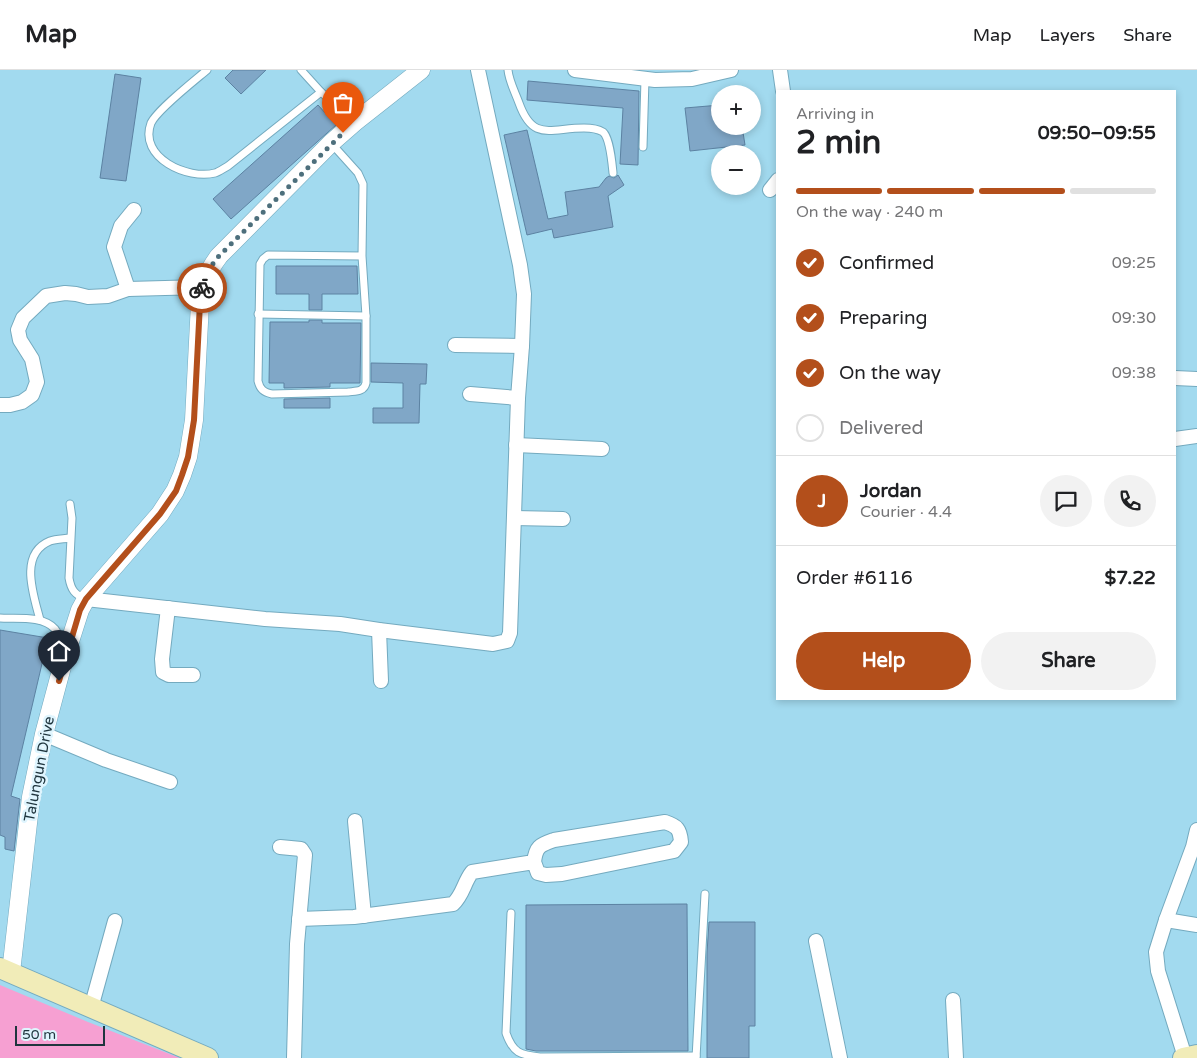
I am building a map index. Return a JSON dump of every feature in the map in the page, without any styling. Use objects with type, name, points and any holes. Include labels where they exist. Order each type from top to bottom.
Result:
[{"type":"main road","points":[[5,970],[208,1058]]},
{"type":"main road","points":[[1184,1058],[1197,1055]]},
{"type":"street","name":"Talungun Drive","points":[[5,970],[31,798],[44,734],[63,663],[80,610],[86,599],[160,514],[176,491],[188,457],[194,420],[200,303],[202,286],[208,270],[219,256],[354,122],[421,70]]},
{"type":"street","points":[[86,599],[264,619],[340,624],[493,644],[507,641],[510,633],[516,445],[524,294],[520,265],[478,70]]},
{"type":"street","points":[[575,70],[692,80],[724,71]]},
{"type":"street","points":[[780,70],[783,90]]},
{"type":"street","points":[[128,288],[114,246],[121,226],[134,210]]},
{"type":"street","points":[[0,405],[22,402],[32,395],[37,382],[32,360],[20,340],[18,330],[23,318],[46,296],[65,292],[88,297],[108,296],[128,288],[202,286]]},
{"type":"street","points":[[455,345],[522,346]]},
{"type":"street","points":[[1176,378],[1197,379]]},
{"type":"street","points":[[470,394],[518,398]]},
{"type":"street","points":[[1176,439],[1197,436]]},
{"type":"street","points":[[516,445],[602,449]]},
{"type":"street","points":[[514,518],[563,520]]},
{"type":"street","points":[[168,608],[162,659],[164,672],[193,675]]},
{"type":"street","points":[[379,630],[381,681]]},
{"type":"street","points":[[44,734],[106,760],[170,782]]},
{"type":"street","points":[[355,821],[364,916]]},
{"type":"street","points":[[665,822],[675,825],[680,831],[681,842],[674,851],[665,853],[562,874],[546,875],[538,873],[534,862],[535,853],[540,845],[554,840],[665,822]]},
{"type":"street","points":[[1184,1058],[1156,963],[1156,952],[1193,847],[1197,830]]},
{"type":"street","points":[[280,847],[301,849],[305,855],[299,919],[294,1058]]},
{"type":"street","points":[[299,919],[364,916],[453,904],[461,897],[466,879],[472,872],[534,862]]},
{"type":"street","points":[[91,1008],[114,920]]},
{"type":"street","points":[[1166,920],[1197,925]]},
{"type":"street","points":[[816,940],[840,1058]]},
{"type":"street","points":[[953,1000],[956,1058]]},
{"type":"lane","points":[[207,70],[160,112],[152,121],[149,132],[152,147],[163,161],[195,175],[216,173],[228,166],[321,92]]},
{"type":"lane","points":[[301,70],[321,92],[354,122]]},
{"type":"lane","points":[[508,70],[523,116],[532,126],[541,131],[573,128],[588,128],[602,131],[606,136],[613,173]]},
{"type":"lane","points":[[644,147],[652,76]]},
{"type":"lane","points":[[331,144],[358,173],[363,184],[362,256],[366,316],[365,387],[360,391],[265,393],[260,388],[258,381],[260,264],[263,258],[268,255],[362,256]]},
{"type":"lane","points":[[258,314],[366,316]]},
{"type":"lane","points":[[70,504],[72,518],[70,588],[76,595],[86,599]]},
{"type":"lane","points":[[40,620],[30,575],[33,559],[37,550],[50,541],[70,538]]},
{"type":"lane","points":[[0,618],[40,620],[55,630],[60,641],[63,663]]},
{"type":"lane","points":[[511,913],[506,1033],[510,1045],[516,1051],[540,1057],[696,1057],[705,894]]},
{"type":"shaded area","points":[[0,985],[88,1022],[180,1058],[0,1058]]},
{"type":"building","points":[[233,70],[266,70],[241,94],[225,78]]},
{"type":"building","points":[[115,74],[141,78],[126,181],[100,178]]},
{"type":"building","points":[[528,81],[639,91],[638,165],[620,164],[623,108],[527,100]]},
{"type":"building","points":[[318,105],[336,125],[231,219],[213,199]]},
{"type":"building","points":[[711,106],[711,135],[743,135],[745,145],[711,145],[711,149],[690,151],[685,108]]},
{"type":"building","points":[[527,130],[548,219],[568,215],[565,192],[599,187],[609,176],[614,178],[618,175],[624,185],[608,196],[613,227],[554,238],[552,229],[527,235],[504,135]]},
{"type":"building","points":[[276,266],[357,266],[358,294],[322,294],[322,310],[309,310],[309,294],[276,294]]},
{"type":"building","points":[[309,320],[322,320],[322,323],[361,323],[360,383],[330,383],[330,387],[284,388],[284,383],[269,383],[270,322],[309,322]]},
{"type":"building","points":[[371,363],[427,364],[426,384],[420,384],[419,423],[373,423],[373,408],[403,408],[403,383],[371,382]]},
{"type":"building","points":[[330,398],[330,408],[284,408],[284,399]]},
{"type":"building","points":[[0,630],[48,638],[11,796],[20,799],[14,851],[5,849],[5,837],[0,835]]},
{"type":"building","points":[[687,904],[688,1051],[536,1051],[526,1049],[526,905]]},
{"type":"building","points":[[709,922],[755,922],[755,1026],[749,1026],[749,1058],[707,1058],[707,953]]},
{"type":"way so far","points":[[202,288],[208,270],[219,256],[343,133]]},
{"type":"route","points":[[59,681],[80,610],[86,599],[160,514],[176,491],[182,475],[188,457],[194,420],[202,288]]}]
